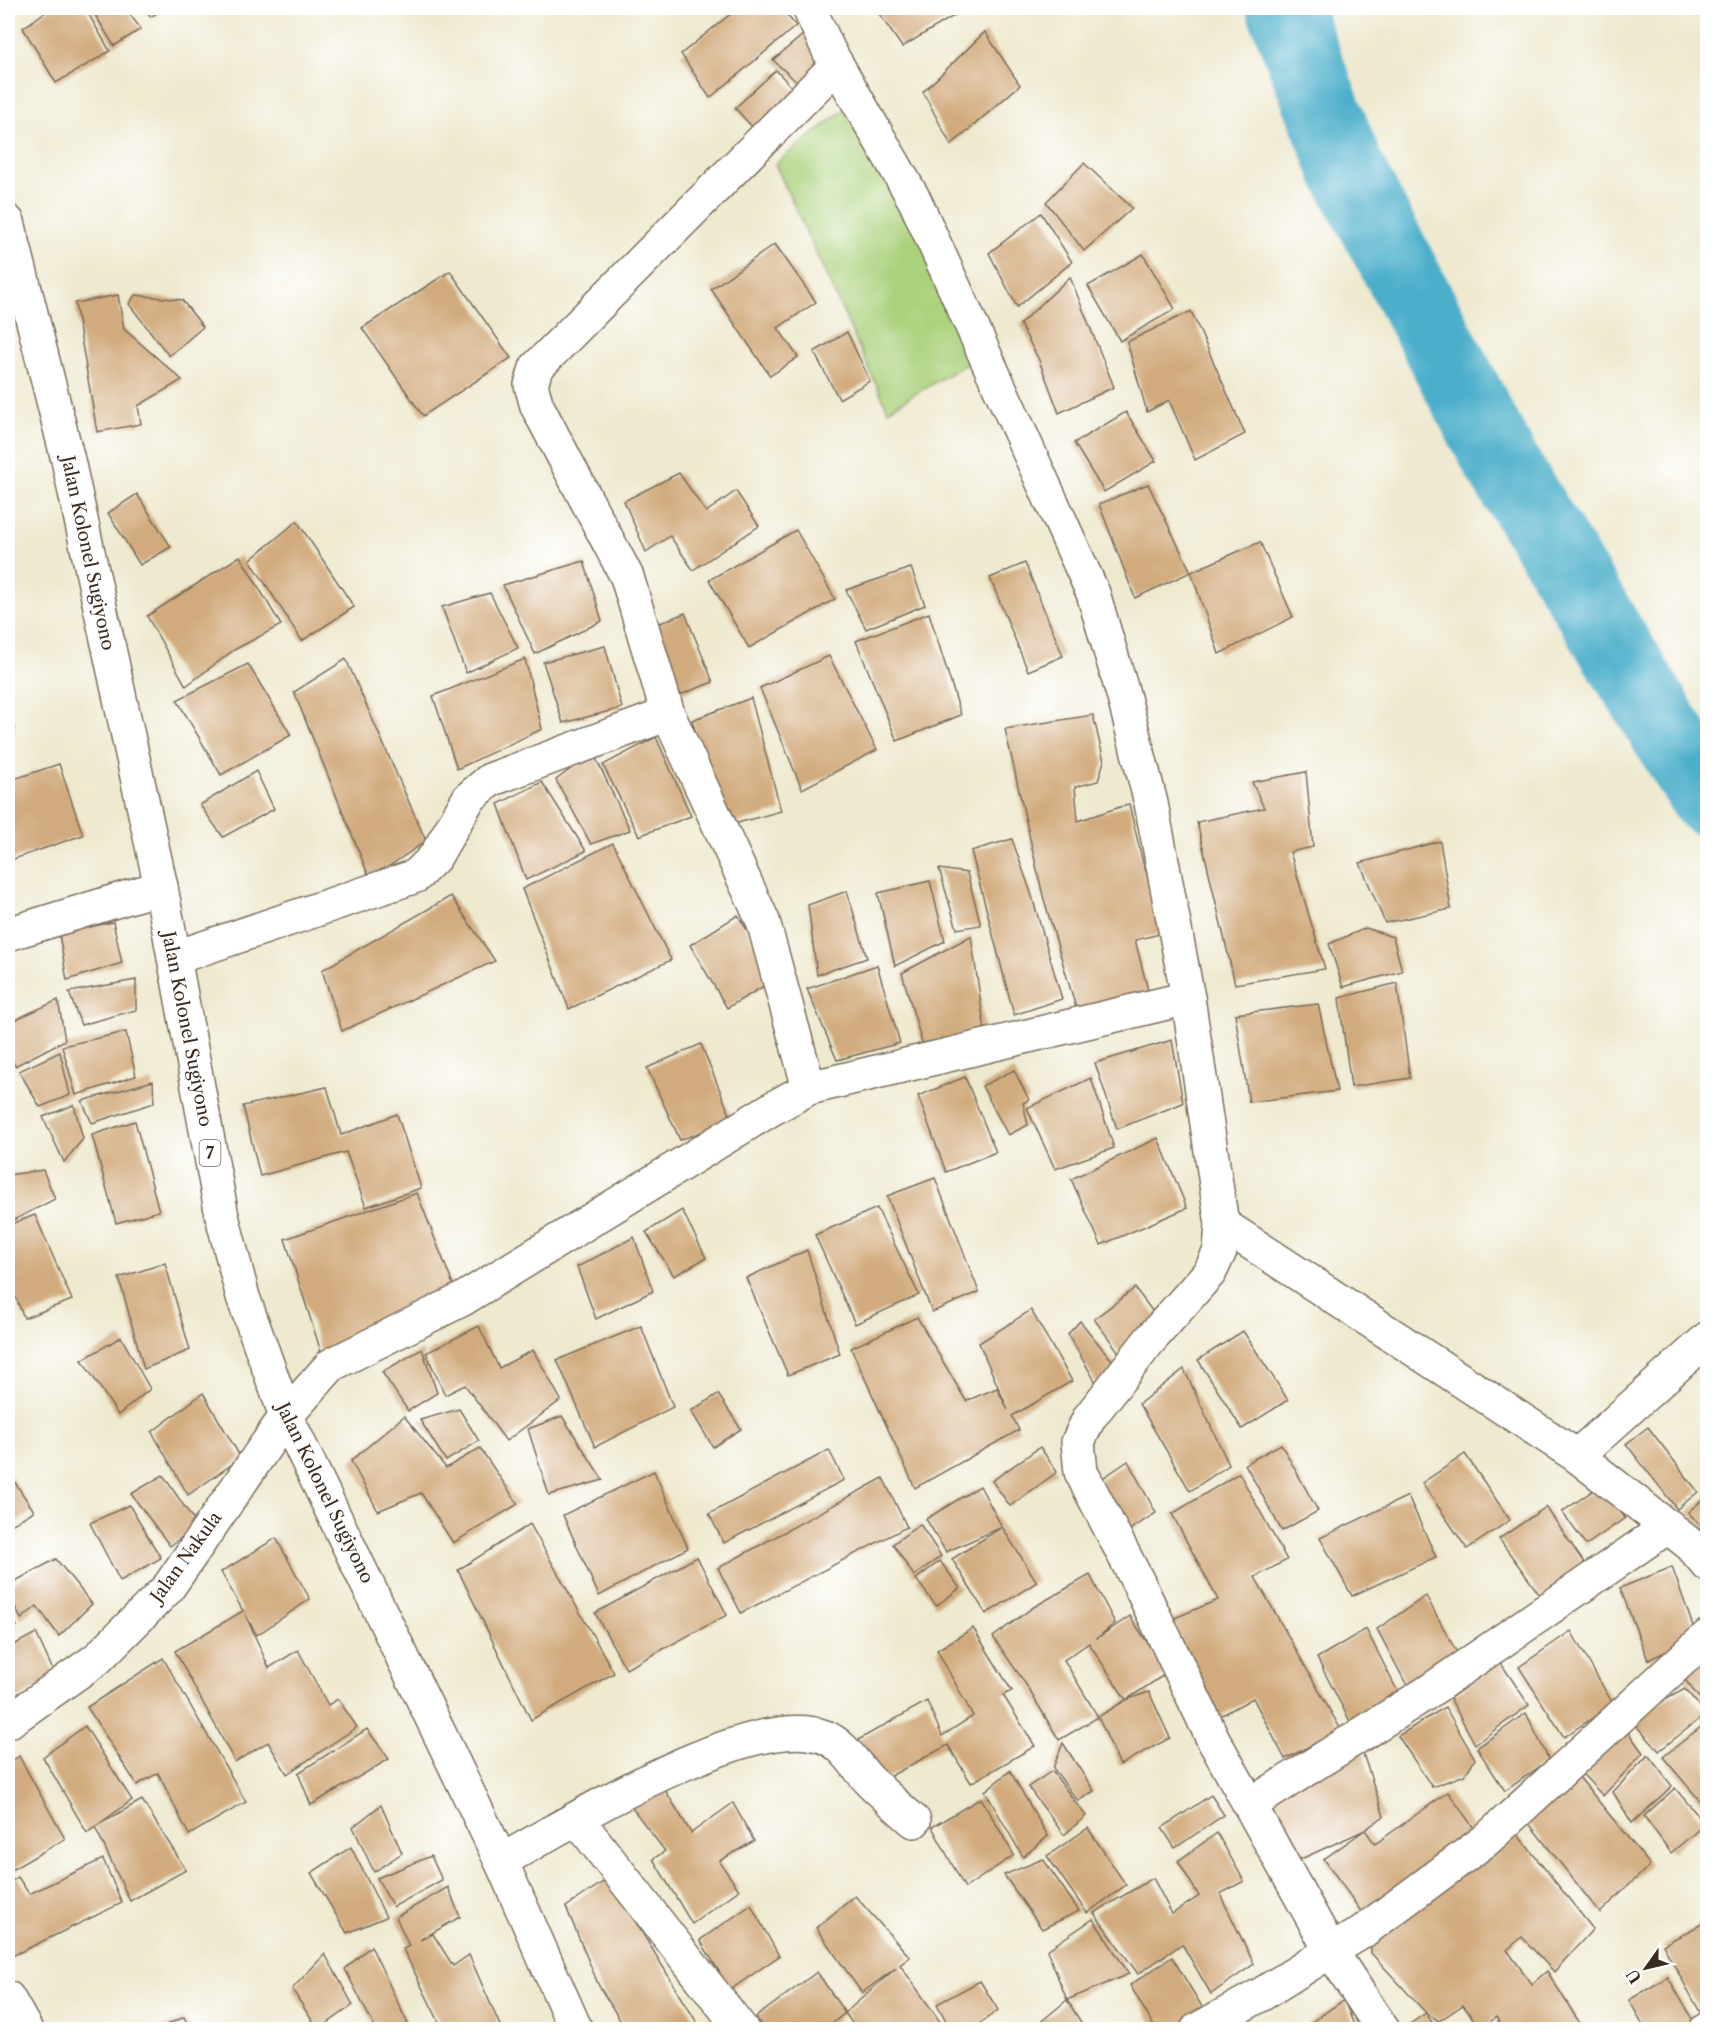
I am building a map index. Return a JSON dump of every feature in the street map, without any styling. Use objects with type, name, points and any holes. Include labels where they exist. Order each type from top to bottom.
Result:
[{"type":"main road","points":[[809,8],[837,65],[915,201],[1093,593],[1123,694],[1151,803],[1188,998],[1222,1224],[1220,1251],[1210,1272],[1149,1341],[1089,1418],[1078,1442],[1081,1472],[1139,1584],[1213,1739],[1330,1951],[1383,2030]]},
{"type":"main road","points":[[809,1088],[763,921],[668,714],[627,577],[537,406],[531,385],[536,368],[837,65]]},
{"type":"main road","name":"Jalan Kolonel Sugiyono","points":[[8,222],[68,460],[161,887],[222,1215],[243,1297],[286,1416],[501,1861],[576,2030]]},
{"type":"main road","points":[[174,958],[416,876],[435,857],[469,798],[490,780],[668,714]]},
{"type":"main road","points":[[8,934],[161,887]]},
{"type":"main road","name":"Jalan Nakula","points":[[8,1722],[98,1659],[168,1588],[286,1416],[331,1365],[463,1299],[772,1108],[809,1088],[1188,998]]},
{"type":"main road","points":[[1222,1224],[1577,1456],[1692,1545],[1707,1565]]},
{"type":"main road","points":[[1577,1456],[1707,1338]]},
{"type":"main road","points":[[1250,1805],[1425,1694],[1669,1526]]},
{"type":"main road","points":[[1197,2030],[1262,1994],[1362,1932],[1486,1840],[1707,1635]]},
{"type":"main road","points":[[501,1861],[695,1757],[755,1737],[806,1732],[833,1741],[869,1780],[914,1821]]},
{"type":"main road","points":[[577,1819],[742,2030]]},
{"type":"main road","points":[[8,1998],[26,2030]]},
{"type":"green space","points":[[863,95],[990,350],[888,410],[775,164]]},
{"type":"building","points":[[51,8],[85,8],[110,51],[56,83],[23,28]]},
{"type":"building","points":[[91,8],[125,8],[141,29],[114,46]]},
{"type":"building","points":[[144,8],[164,8],[151,17]]},
{"type":"building","points":[[738,8],[781,8],[796,26],[710,98],[681,54]]},
{"type":"building","points":[[875,8],[967,8],[902,47]]},
{"type":"building","points":[[810,29],[822,61],[801,86],[773,60]]},
{"type":"building","points":[[985,32],[1020,85],[951,145],[923,92]]},
{"type":"building","points":[[776,70],[797,93],[756,131],[735,108]]},
{"type":"building","points":[[1084,163],[1132,208],[1084,251],[1046,202]]},
{"type":"building","points":[[1041,213],[1072,262],[1017,307],[989,253]]},
{"type":"building","points":[[775,244],[816,302],[778,328],[798,357],[770,376],[711,289]]},
{"type":"building","points":[[1143,254],[1175,309],[1120,341],[1088,286]]},
{"type":"building","points":[[450,271],[511,358],[423,416],[362,328]]},
{"type":"building","points":[[1070,277],[1114,387],[1059,413],[1039,360],[1020,324]]},
{"type":"building","points":[[118,295],[124,329],[182,380],[138,406],[141,424],[97,432],[75,303]]},
{"type":"building","points":[[135,295],[182,300],[203,327],[169,356],[129,304]]},
{"type":"building","points":[[1191,311],[1245,434],[1195,460],[1169,400],[1147,412],[1127,342]]},
{"type":"building","points":[[847,332],[870,381],[839,399],[814,352]]},
{"type":"building","points":[[1126,412],[1156,461],[1104,492],[1074,443]]},
{"type":"building","points":[[679,473],[706,512],[736,491],[759,526],[693,570],[670,536],[646,552],[624,501]]},
{"type":"building","points":[[1148,484],[1191,572],[1135,598],[1099,504]]},
{"type":"building","points":[[137,494],[171,547],[140,565],[108,513]]},
{"type":"building","points":[[297,521],[354,607],[302,641],[250,560]]},
{"type":"building","points":[[796,530],[835,599],[749,648],[709,580]]},
{"type":"building","points":[[1260,542],[1293,617],[1219,654],[1191,572]]},
{"type":"building","points":[[240,556],[281,625],[234,650],[186,686],[147,616]]},
{"type":"building","points":[[584,561],[602,621],[535,654],[503,585]]},
{"type":"building","points":[[1025,563],[1063,656],[1028,671],[990,578]]},
{"type":"building","points":[[911,568],[925,605],[866,629],[846,590]]},
{"type":"building","points":[[490,593],[518,648],[466,673],[442,607]]},
{"type":"building","points":[[685,613],[713,682],[672,698],[645,629]]},
{"type":"building","points":[[929,613],[961,715],[897,741],[856,641]]},
{"type":"building","points":[[605,646],[622,708],[563,723],[543,662]]},
{"type":"building","points":[[829,656],[877,750],[802,789],[760,688]]},
{"type":"building","points":[[346,659],[426,841],[370,879],[294,692]]},
{"type":"building","points":[[525,659],[542,729],[457,769],[433,696]]},
{"type":"building","points":[[248,664],[291,735],[221,775],[177,700]]},
{"type":"building","points":[[751,698],[781,811],[723,827],[692,720]]},
{"type":"building","points":[[8,706],[15,730],[8,733]]},
{"type":"building","points":[[1093,715],[1104,761],[1098,781],[1075,787],[1078,821],[1129,804],[1143,863],[1168,932],[1135,940],[1149,994],[1077,1011],[1043,896],[1005,729]]},
{"type":"building","points":[[656,737],[691,816],[639,836],[603,765]]},
{"type":"building","points":[[593,752],[630,830],[591,844],[556,780]]},
{"type":"building","points":[[59,764],[83,835],[8,861],[8,781]]},
{"type":"building","points":[[256,771],[274,809],[223,837],[200,805]]},
{"type":"building","points":[[1306,772],[1313,847],[1290,852],[1325,969],[1235,984],[1197,822],[1264,808],[1252,782]]},
{"type":"building","points":[[542,782],[586,851],[526,880],[498,804]]},
{"type":"building","points":[[1012,839],[1031,893],[1062,999],[1014,1015],[971,851]]},
{"type":"building","points":[[1440,841],[1451,909],[1385,923],[1360,863]]},
{"type":"building","points":[[613,843],[671,960],[569,1009],[522,889]]},
{"type":"building","points":[[939,869],[967,873],[981,925],[957,929]]},
{"type":"building","points":[[930,881],[945,941],[895,966],[878,893]]},
{"type":"building","points":[[847,891],[867,958],[817,975],[808,905]]},
{"type":"building","points":[[451,896],[495,961],[342,1031],[322,970]]},
{"type":"building","points":[[738,915],[776,979],[727,1008],[690,945]]},
{"type":"building","points":[[113,922],[122,963],[67,980],[59,934]]},
{"type":"building","points":[[1366,928],[1393,937],[1402,971],[1343,987],[1329,944]]},
{"type":"building","points":[[971,936],[985,1031],[922,1043],[902,973]]},
{"type":"building","points":[[877,965],[900,1043],[837,1060],[807,989]]},
{"type":"building","points":[[136,980],[136,1010],[81,1025],[69,992]]},
{"type":"building","points":[[1397,983],[1410,1078],[1351,1087],[1339,998]]},
{"type":"building","points":[[58,1000],[65,1040],[15,1066],[8,1052],[8,1023]]},
{"type":"building","points":[[1318,1004],[1337,1091],[1249,1102],[1235,1014]]},
{"type":"building","points":[[126,1032],[136,1076],[76,1095],[62,1046]]},
{"type":"building","points":[[1172,1040],[1183,1103],[1117,1129],[1095,1063]]},
{"type":"building","points":[[701,1044],[732,1120],[680,1140],[647,1068]]},
{"type":"building","points":[[60,1052],[70,1095],[40,1107],[19,1071]]},
{"type":"building","points":[[1014,1070],[1029,1100],[1023,1103],[1028,1125],[1008,1135],[982,1086]]},
{"type":"building","points":[[965,1077],[996,1152],[946,1172],[918,1096]]},
{"type":"building","points":[[1091,1078],[1114,1148],[1055,1169],[1027,1108]]},
{"type":"building","points":[[153,1081],[154,1103],[92,1123],[82,1101]]},
{"type":"building","points":[[327,1087],[341,1135],[397,1114],[421,1188],[366,1207],[346,1152],[260,1176],[243,1106]]},
{"type":"building","points":[[74,1105],[83,1139],[64,1162],[43,1117]]},
{"type":"building","points":[[135,1121],[159,1211],[116,1223],[92,1135]]},
{"type":"building","points":[[1158,1138],[1187,1208],[1101,1245],[1071,1179]]},
{"type":"building","points":[[43,1170],[55,1199],[8,1223],[8,1175]]},
{"type":"building","points":[[935,1178],[979,1292],[932,1312],[887,1196]]},
{"type":"building","points":[[417,1193],[455,1290],[322,1355],[285,1239]]},
{"type":"building","points":[[877,1208],[919,1295],[855,1324],[815,1235]]},
{"type":"building","points":[[682,1210],[706,1258],[674,1276],[646,1232]]},
{"type":"building","points":[[35,1215],[72,1300],[24,1318],[8,1277],[8,1225]]},
{"type":"building","points":[[634,1237],[653,1291],[596,1319],[577,1267]]},
{"type":"building","points":[[807,1250],[840,1354],[788,1375],[746,1278]]},
{"type":"building","points":[[165,1263],[190,1350],[144,1369],[119,1278]]},
{"type":"building","points":[[1135,1288],[1162,1324],[1121,1355],[1094,1319]]},
{"type":"building","points":[[1031,1310],[1072,1381],[1012,1416],[1019,1430],[915,1488],[851,1348],[917,1317],[966,1401],[997,1388],[1008,1410],[979,1343]]},
{"type":"building","points":[[1080,1321],[1119,1369],[1098,1386],[1068,1334]]},
{"type":"building","points":[[479,1326],[499,1368],[533,1350],[561,1400],[506,1441],[465,1385],[445,1395],[426,1353]]},
{"type":"building","points":[[641,1326],[673,1407],[595,1447],[557,1360]]},
{"type":"building","points":[[1243,1331],[1288,1400],[1242,1429],[1198,1360]]},
{"type":"building","points":[[121,1337],[150,1389],[118,1415],[82,1360]]},
{"type":"building","points":[[422,1349],[437,1393],[408,1411],[382,1372]]},
{"type":"building","points":[[1184,1369],[1229,1465],[1190,1491],[1139,1404]]},
{"type":"building","points":[[203,1393],[241,1458],[188,1495],[152,1432]]},
{"type":"building","points":[[718,1394],[741,1429],[713,1447],[691,1411]]},
{"type":"building","points":[[459,1409],[479,1441],[446,1461],[420,1420]]},
{"type":"building","points":[[404,1416],[446,1468],[480,1448],[518,1504],[453,1543],[421,1493],[378,1511],[351,1461]]},
{"type":"building","points":[[562,1416],[603,1480],[549,1495],[528,1429]]},
{"type":"building","points":[[1648,1427],[1698,1492],[1677,1509],[1626,1444]]},
{"type":"building","points":[[1281,1444],[1318,1511],[1282,1531],[1245,1464]]},
{"type":"building","points":[[1040,1447],[1057,1472],[1010,1506],[992,1481]]},
{"type":"building","points":[[829,1450],[844,1480],[724,1543],[709,1514]]},
{"type":"building","points":[[1465,1454],[1510,1520],[1467,1549],[1422,1483]]},
{"type":"building","points":[[1128,1461],[1156,1513],[1128,1531],[1100,1480]]},
{"type":"building","points":[[654,1471],[688,1548],[599,1596],[563,1515]]},
{"type":"building","points":[[8,1472],[34,1511],[8,1527]]},
{"type":"building","points":[[1239,1473],[1287,1560],[1255,1577],[1341,1730],[1285,1759],[1253,1698],[1217,1718],[1170,1620],[1218,1600],[1172,1514]]},
{"type":"building","points":[[163,1475],[197,1525],[170,1546],[131,1494]]},
{"type":"building","points":[[883,1478],[907,1527],[741,1613],[718,1568]]},
{"type":"building","points":[[1601,1485],[1625,1518],[1586,1545],[1562,1512]]},
{"type":"building","points":[[980,1486],[1002,1527],[946,1552],[926,1519]]},
{"type":"building","points":[[1408,1496],[1436,1557],[1352,1596],[1320,1538]]},
{"type":"building","points":[[1707,1496],[1707,1533],[1688,1512]]},
{"type":"building","points":[[129,1505],[161,1558],[120,1581],[90,1523]]},
{"type":"building","points":[[1546,1507],[1589,1570],[1545,1602],[1499,1539]]},
{"type":"building","points":[[530,1524],[614,1673],[531,1720],[458,1570]]},
{"type":"building","points":[[920,1524],[941,1556],[914,1576],[893,1544]]},
{"type":"building","points":[[1002,1527],[1037,1582],[986,1614],[952,1559]]},
{"type":"building","points":[[276,1538],[310,1599],[257,1635],[245,1614],[269,1668],[298,1650],[328,1705],[338,1699],[357,1727],[287,1774],[268,1742],[235,1762],[175,1651],[243,1611],[221,1572]]},
{"type":"building","points":[[697,1557],[727,1615],[626,1669],[595,1613]]},
{"type":"building","points":[[56,1559],[92,1604],[59,1636],[37,1606],[21,1619],[8,1592],[8,1585]]},
{"type":"building","points":[[940,1561],[960,1588],[936,1606],[916,1579]]},
{"type":"building","points":[[1672,1567],[1697,1637],[1648,1660],[1620,1588]]},
{"type":"building","points":[[1090,1575],[1115,1623],[1096,1639],[1130,1616],[1167,1673],[1126,1700],[1089,1643],[1064,1660],[1098,1717],[1059,1740],[1025,1683],[993,1637],[1032,1608]]},
{"type":"building","points":[[1426,1596],[1461,1660],[1412,1695],[1377,1629]]},
{"type":"building","points":[[8,1608],[17,1626],[8,1632]]},
{"type":"building","points":[[973,1628],[1012,1691],[1003,1695],[1035,1746],[971,1783],[948,1745],[885,1779],[858,1740],[927,1701],[942,1736],[973,1716],[937,1650]]},
{"type":"building","points":[[1366,1629],[1403,1702],[1354,1729],[1317,1658]]},
{"type":"building","points":[[1571,1631],[1613,1704],[1564,1737],[1519,1667]]},
{"type":"building","points":[[36,1633],[56,1677],[8,1704],[8,1648]]},
{"type":"building","points":[[1707,1650],[1707,1708],[1683,1677]]},
{"type":"building","points":[[163,1658],[246,1802],[189,1835],[158,1773],[137,1785],[87,1707]]},
{"type":"building","points":[[1500,1662],[1529,1705],[1475,1744],[1450,1698]]},
{"type":"building","points":[[1685,1689],[1706,1714],[1659,1751],[1630,1719]]},
{"type":"building","points":[[1149,1692],[1170,1738],[1120,1765],[1098,1717],[1126,1700]]},
{"type":"building","points":[[1445,1707],[1475,1759],[1465,1775],[1432,1787],[1398,1736]]},
{"type":"building","points":[[1526,1713],[1549,1760],[1505,1791],[1477,1748]]},
{"type":"building","points":[[1707,1722],[1707,1809],[1663,1757]]},
{"type":"building","points":[[85,1726],[132,1800],[96,1826],[142,1800],[186,1870],[130,1901],[95,1827],[87,1833],[43,1757]]},
{"type":"building","points":[[1625,1728],[1643,1753],[1603,1796],[1573,1764]]},
{"type":"building","points":[[367,1729],[389,1759],[311,1805],[298,1773]]},
{"type":"building","points":[[1063,1743],[1094,1791],[1078,1801],[1053,1768]]},
{"type":"building","points":[[1360,1745],[1384,1816],[1365,1830],[1290,1864],[1259,1803]]},
{"type":"building","points":[[1648,1755],[1672,1786],[1632,1823],[1613,1792]]},
{"type":"building","points":[[19,1756],[65,1839],[8,1872],[8,1764]]},
{"type":"building","points":[[1010,1771],[1048,1836],[1023,1857],[985,1791]]},
{"type":"building","points":[[1052,1771],[1086,1816],[1064,1835],[1028,1787]]},
{"type":"building","points":[[1575,1772],[1650,1865],[1600,1913],[1527,1821]]},
{"type":"building","points":[[658,1778],[691,1833],[733,1803],[754,1841],[719,1861],[739,1890],[692,1924],[653,1859],[665,1851],[626,1800]]},
{"type":"building","points":[[1675,1788],[1705,1824],[1671,1853],[1644,1816]]},
{"type":"building","points":[[1448,1792],[1481,1838],[1367,1920],[1324,1859],[1365,1830],[1375,1844]]},
{"type":"building","points":[[1211,1795],[1224,1815],[1175,1848],[1162,1828]]},
{"type":"building","points":[[981,1798],[1014,1855],[965,1888],[932,1827]]},
{"type":"building","points":[[381,1805],[402,1853],[374,1872],[353,1827]]},
{"type":"building","points":[[1088,1828],[1126,1885],[1087,1913],[1047,1856]]},
{"type":"building","points":[[1513,1829],[1593,1929],[1554,1972],[1522,1937],[1507,1950],[1532,1984],[1547,1971],[1584,2030],[1504,2030],[1496,2017],[1481,2030],[1463,2005],[1439,2021],[1426,2013],[1371,1953],[1371,1930]]},
{"type":"building","points":[[1217,1833],[1244,1881],[1220,1894],[1254,1964],[1211,1994],[1182,1944],[1138,1974],[1094,1913],[1153,1878],[1172,1914],[1199,1896],[1178,1861]]},
{"type":"building","points":[[351,1847],[386,1917],[347,1933],[311,1873]]},
{"type":"building","points":[[431,1856],[442,1880],[393,1907],[377,1878]]},
{"type":"building","points":[[103,1859],[122,1903],[8,1958],[8,1884],[18,1877],[29,1894]]},
{"type":"building","points":[[1043,1859],[1079,1911],[1042,1929],[1004,1875]]},
{"type":"building","points":[[609,1878],[699,2026],[694,2030],[626,2030],[599,1986],[566,1907]]},
{"type":"building","points":[[448,1887],[460,1917],[420,1940],[433,1934],[453,1966],[469,1955],[502,2030],[443,2030],[403,1949],[409,1946],[396,1917]]},
{"type":"building","points":[[855,1896],[910,1957],[900,1965],[946,2030],[857,2030],[845,2013],[897,1967],[862,1993],[816,1928]]},
{"type":"building","points":[[751,1905],[779,1956],[730,1990],[700,1940]]},
{"type":"building","points":[[1093,1919],[1129,1974],[1067,2000],[1047,1950]]},
{"type":"building","points":[[1707,1921],[1707,2021],[1706,2023],[1663,1945]]},
{"type":"building","points":[[371,1946],[408,2024],[398,2030],[376,2030],[345,1969]]},
{"type":"building","points":[[325,1954],[353,2005],[318,2030],[292,1989]]},
{"type":"building","points":[[1172,1957],[1204,2010],[1176,2030],[1156,2030],[1130,1985]]},
{"type":"building","points":[[817,1972],[845,2013],[824,2030],[764,2030],[756,2017]]},
{"type":"building","points":[[1668,1977],[1696,2026],[1690,2030],[1646,2030],[1629,2000]]},
{"type":"building","points":[[980,1981],[998,2010],[971,2030],[951,2030],[937,2004]]},
{"type":"building","points":[[1067,2000],[1086,2030],[1031,2030]]},
{"type":"building","points":[[1344,2000],[1356,2030],[1309,2030],[1307,2025]]},
{"type":"building","points":[[1426,2013],[1437,2030],[1401,2030]]},
{"type":"building","points":[[184,2017],[191,2030],[155,2030]]},
{"type":"waterway","points":[[1284,8],[1346,167],[1500,460],[1708,799]]}]
